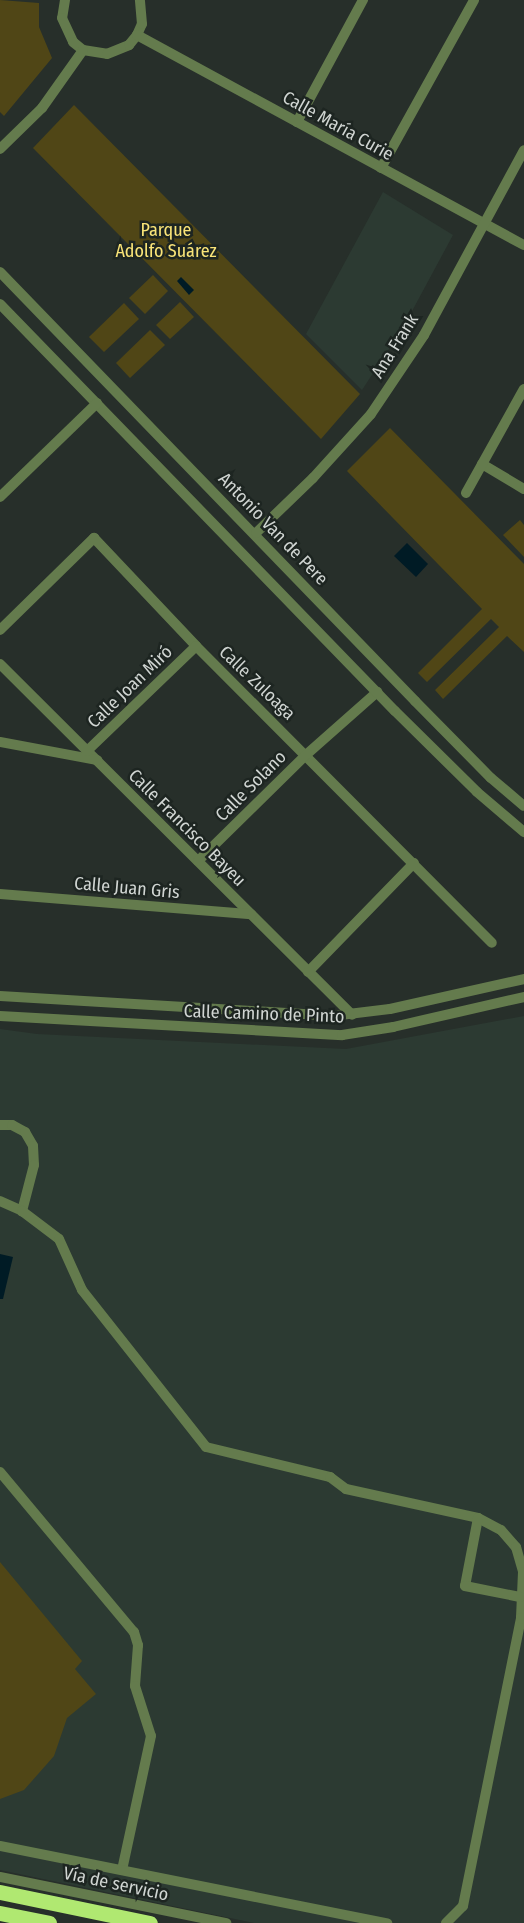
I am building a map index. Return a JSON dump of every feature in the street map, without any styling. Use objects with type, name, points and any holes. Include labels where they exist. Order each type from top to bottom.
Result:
[{"type":"highway","points":[[0,1892],[150,1923]]},
{"type":"highway","points":[[0,1913],[49,1923]]},
{"type":"street","points":[[65,0],[62,18],[66,31],[83,50],[107,54],[129,45],[137,35],[142,24],[140,0]]},
{"type":"street","points":[[297,122],[363,0]]},
{"type":"street","points":[[381,168],[474,0]]},
{"type":"street","name":"Calle María Curie","points":[[137,35],[524,245]]},
{"type":"street","points":[[0,149],[42,108],[83,50]]},
{"type":"street","name":"Ana Frank","points":[[256,533],[313,478],[370,414],[424,335],[524,150]]},
{"type":"street","name":"Antonio Van de Pere","points":[[0,272],[256,533],[436,722],[524,806]]},
{"type":"street","points":[[0,304],[377,692],[477,792],[524,832]]},
{"type":"street","points":[[466,493],[524,389]]},
{"type":"street","points":[[0,497],[97,403]]},
{"type":"street","points":[[482,464],[524,489]]},
{"type":"street","name":"Calle Zuloaga","points":[[0,630],[94,538],[196,646],[307,754],[492,943]]},
{"type":"street","name":"Calle Joan Miró","points":[[87,751],[196,646]]},
{"type":"street","name":"Calle Francisco Bayeu","points":[[0,664],[352,1015]]},
{"type":"street","name":"Calle Solano","points":[[198,861],[307,754],[377,692]]},
{"type":"street","points":[[0,742],[97,760]]},
{"type":"street","points":[[308,972],[414,863]]},
{"type":"street","name":"Calle Juan Gris","points":[[0,894],[251,914]]},
{"type":"street","name":"Calle Camino de Pinto","points":[[0,996],[244,1013],[352,1015],[390,1009],[524,979]]},
{"type":"street","name":"Calle Camino de Pinto","points":[[0,1016],[342,1035],[393,1027],[524,997]]},
{"type":"street","points":[[0,1126],[12,1125],[25,1132],[33,1146],[34,1165],[22,1211]]},
{"type":"street","points":[[0,1201],[22,1211],[59,1239],[82,1290],[206,1447],[330,1478],[346,1489],[478,1518],[501,1530],[516,1547],[523,1572],[520,1597],[522,1619],[463,1906],[446,1923]]},
{"type":"street","points":[[0,1472],[134,1632],[138,1645],[135,1686],[150,1736],[122,1870]]},
{"type":"street","points":[[478,1518],[465,1586],[520,1597]]},
{"type":"street","points":[[0,1846],[387,1923]]},
{"type":"street","name":"Vía de servicio","points":[[0,1877],[226,1923]]},
{"type":"shaded area","points":[[383,192],[453,235],[404,326],[362,390],[306,334]]},
{"type":"shaded area","points":[[524,1016],[524,1923],[254,1923],[0,1870],[0,1029],[37,1034],[346,1049]]},
{"type":"green space","points":[[0,0],[39,3],[39,27],[52,58],[4,116],[0,112]]},
{"type":"green space","name":"Parque Adolfo Suárez","points":[[74,105],[360,394],[321,439],[33,148]]},
{"type":"green space","points":[[153,275],[168,291],[145,314],[129,298]]},
{"type":"green space","points":[[180,302],[194,317],[170,339],[156,325]]},
{"type":"green space","points":[[124,303],[139,319],[104,352],[89,337]]},
{"type":"green space","points":[[150,330],[165,345],[130,378],[116,363]]},
{"type":"green space","points":[[390,428],[524,564],[524,652],[507,636],[443,699],[435,690],[499,627],[491,619],[427,682],[418,673],[482,609],[347,471]]},
{"type":"green space","points":[[520,520],[524,525],[524,557],[503,535]]},
{"type":"green space","points":[[0,1562],[82,1661],[75,1669],[96,1694],[67,1718],[54,1756],[24,1790],[0,1799]]},
{"type":"water","points":[[181,277],[194,290],[189,295],[177,281]]},
{"type":"water","points":[[407,543],[428,564],[416,577],[394,556]]},
{"type":"water","points":[[0,1254],[13,1257],[3,1299],[0,1299]]}]
